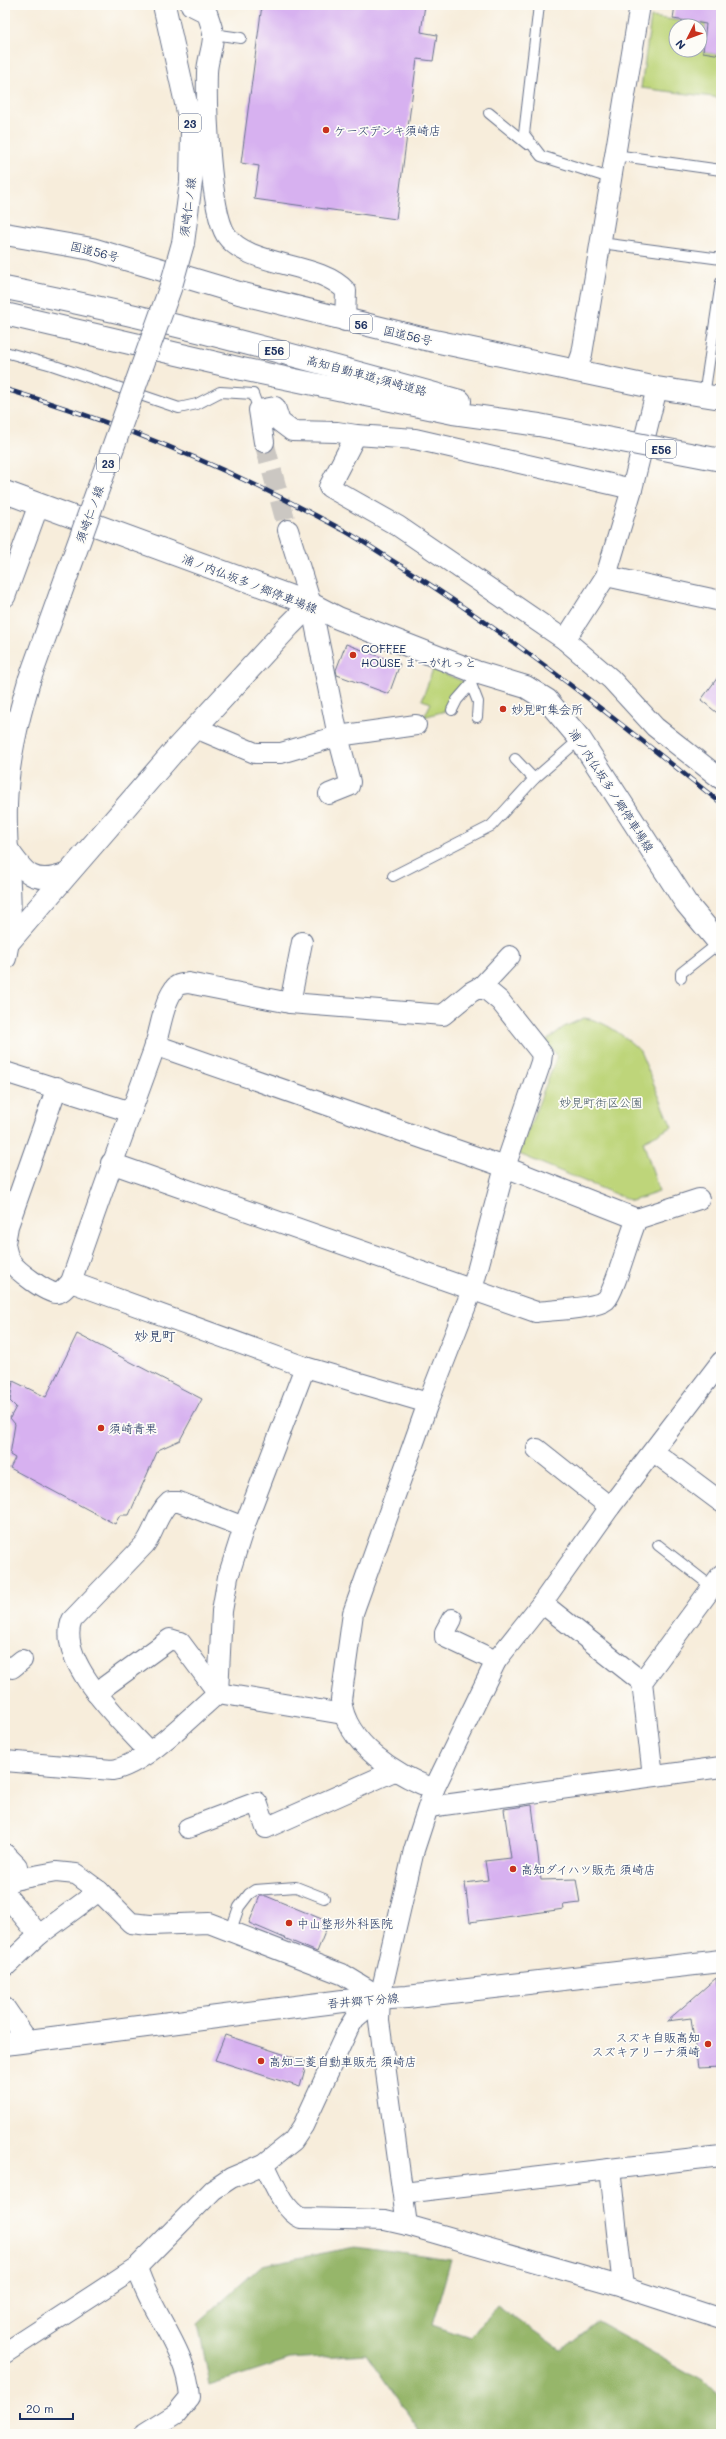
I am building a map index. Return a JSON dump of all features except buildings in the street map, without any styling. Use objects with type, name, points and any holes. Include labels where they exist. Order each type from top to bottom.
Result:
[{"type":"main road","name":"須崎仁ノ線","points":[[6,950],[8,911],[5,806],[13,744],[29,681],[171,286],[183,243],[190,197],[192,130],[164,5]]},
{"type":"main road","name":"国道56号","points":[[5,234],[92,249],[239,293],[345,321],[657,388],[712,397]]},
{"type":"main road","name":"高知自動車道;須崎道路","points":[[5,288],[94,305],[298,356],[539,425]]},
{"type":"main road","name":"高知自動車道;須崎道路","points":[[5,314],[242,369],[453,413],[539,425],[721,460]]},
{"type":"main road","name":"浦ノ内仏坂多ノ郷停車場線","points":[[5,492],[311,604],[338,618],[474,678],[526,687],[547,700],[580,739],[686,903],[720,944]]},
{"type":"main road","points":[[6,950],[67,873],[196,728],[311,604]]},
{"type":"main road","name":"吾井郷下分線","points":[[5,2044],[26,2040],[380,1997],[407,1997],[721,1962]]},
{"type":"street","points":[[191,5],[207,13],[213,34],[207,71],[211,162],[220,216],[226,236],[244,251],[323,276],[340,284],[346,291],[345,321]]},
{"type":"street","points":[[576,371],[582,354],[601,243],[610,178],[640,5]]},
{"type":"street","points":[[564,640],[606,576],[632,489],[657,388]]},
{"type":"street","points":[[264,442],[259,410],[276,407],[280,422],[292,431],[337,432],[356,435],[415,439],[632,489]]},
{"type":"street","points":[[356,435],[329,487],[398,526],[564,640],[611,679],[655,727],[721,779]]},
{"type":"street","points":[[5,597],[39,504]]},
{"type":"street","points":[[288,530],[311,604],[338,736],[350,782],[348,786],[329,794]]},
{"type":"street","points":[[606,576],[721,601]]},
{"type":"street","points":[[196,728],[255,753],[281,753],[338,736],[416,725]]},
{"type":"street","points":[[7,847],[22,870],[32,876],[51,879],[67,873]]},
{"type":"street","points":[[290,1003],[302,942]]},
{"type":"street","points":[[57,1087],[8,1226],[5,1243],[7,1254],[17,1270],[46,1290],[56,1293],[62,1292],[71,1282],[174,988],[180,984],[188,983],[290,1003],[443,1015],[471,992],[482,986],[510,956]]},
{"type":"street","points":[[482,986],[500,1002],[542,1054],[541,1062],[505,1167],[472,1290],[428,1403],[353,1613],[341,1700],[343,1714],[347,1723],[370,1750],[394,1771],[431,1798],[653,1776],[721,1767]]},
{"type":"street","points":[[155,1045],[505,1167],[637,1219],[699,1199]]},
{"type":"street","points":[[5,1072],[57,1087],[131,1112]]},
{"type":"street","points":[[112,1163],[536,1312],[596,1304],[606,1299],[612,1290],[629,1236],[637,1219]]},
{"type":"street","points":[[71,1282],[305,1367],[428,1403]]},
{"type":"street","points":[[407,2224],[379,2021],[380,1997],[414,1850],[431,1798],[496,1661],[542,1603],[610,1507],[654,1452],[721,1362]]},
{"type":"street","points":[[5,1761],[112,1770],[130,1764],[149,1752],[218,1693],[222,1611],[228,1577],[244,1527],[305,1367]]},
{"type":"street","points":[[537,1449],[610,1507]]},
{"type":"street","points":[[654,1452],[721,1502]]},
{"type":"street","points":[[149,1752],[96,1693],[69,1643],[68,1630],[72,1620],[145,1544],[154,1532],[162,1508],[170,1502],[179,1502],[244,1527]]},
{"type":"street","points":[[653,1776],[642,1682],[716,1581]]},
{"type":"street","points":[[542,1603],[642,1682]]},
{"type":"street","points":[[452,1619],[445,1632],[445,1637],[496,1661]]},
{"type":"street","points":[[96,1693],[170,1639],[180,1642],[218,1693],[343,1714]]},
{"type":"street","points":[[188,1828],[257,1802],[266,1828],[394,1771]]},
{"type":"street","points":[[5,1854],[18,1866],[9,1885]]},
{"type":"street","points":[[9,1885],[65,1872],[76,1874],[99,1891],[131,1923],[150,1925],[210,1923],[344,1975],[380,1997]]},
{"type":"street","points":[[9,1885],[40,1935]]},
{"type":"street","points":[[5,1967],[40,1935],[99,1891]]},
{"type":"street","points":[[5,2353],[137,2267],[213,2190],[231,2178],[264,2164],[293,2141],[303,2126],[355,2018],[380,1997]]},
{"type":"street","points":[[5,2008],[26,2040]]},
{"type":"street","points":[[403,2193],[721,2156]]},
{"type":"street","points":[[264,2164],[287,2205],[295,2216],[301,2218],[385,2220],[407,2224],[623,2287],[721,2319]]},
{"type":"street","points":[[610,2169],[623,2287]]},
{"type":"street","points":[[137,2267],[172,2337],[189,2380],[190,2397],[176,2414],[144,2434]]},
{"type":"lane","points":[[539,5],[524,134],[541,156]]},
{"type":"lane","points":[[213,34],[241,38]]},
{"type":"lane","points":[[489,113],[541,156],[610,178]]},
{"type":"lane","points":[[615,155],[721,170]]},
{"type":"lane","points":[[601,243],[721,259]]},
{"type":"lane","points":[[712,397],[721,282]]},
{"type":"lane","points":[[5,352],[52,365],[179,408],[197,404],[220,392],[253,394],[259,410]]},
{"type":"lane","points":[[452,710],[457,700],[474,678]]},
{"type":"lane","points":[[474,678],[478,702],[477,717]]},
{"type":"lane","points":[[393,876],[492,826],[534,779],[580,739]]},
{"type":"lane","points":[[515,759],[534,779]]},
{"type":"lane","points":[[681,978],[682,974],[720,944]]},
{"type":"lane","points":[[658,1545],[716,1581]]},
{"type":"lane","points":[[231,1930],[239,1907],[249,1894],[255,1890],[296,1887],[324,1898]]},
{"type":"green space","points":[[651,17],[668,19],[668,58],[708,58],[708,53],[721,55],[721,98],[641,88]]},
{"type":"green space","points":[[433,669],[467,683],[445,711],[424,717],[431,703],[422,700]]},
{"type":"green space","name":"妙見町街区公園","points":[[584,1018],[592,1019],[614,1030],[640,1051],[672,1127],[643,1141],[659,1192],[632,1201],[519,1154],[557,1056],[546,1041],[564,1027]]},
{"type":"green space","points":[[355,2247],[451,2260],[432,2325],[470,2338],[497,2305],[561,2350],[597,2322],[703,2381],[721,2399],[721,2434],[422,2434],[366,2354],[290,2359],[210,2385],[198,2323],[262,2265]]},
{"type":"tunnel","points":[[264,442],[288,530]]},
{"type":"railway","points":[[5,389],[92,417],[177,450],[260,487],[349,533],[484,621],[564,680],[721,803]]},
{"type":"place","name":"ケーズデンキ須崎店","points":[[326,130]]},
{"type":"place","name":"COFFEE HOUSE まーがれっと","points":[[353,655]]},
{"type":"place","name":"妙見町集会所","points":[[503,709]]},
{"type":"place","name":"須崎青果","points":[[101,1428]]},
{"type":"place","name":"高知ダイハツ販売 須崎店","points":[[513,1869]]},
{"type":"place","name":"中山整形外科医院","points":[[289,1923]]},
{"type":"place","name":"スズキ自販高知 スズキアリーナ須崎","points":[[708,2044]]},
{"type":"place","name":"高知三菱自動車販売 須崎店","points":[[261,2061]]},
{"type":"district","name":"妙見町","points":[[155,1335]]}]
